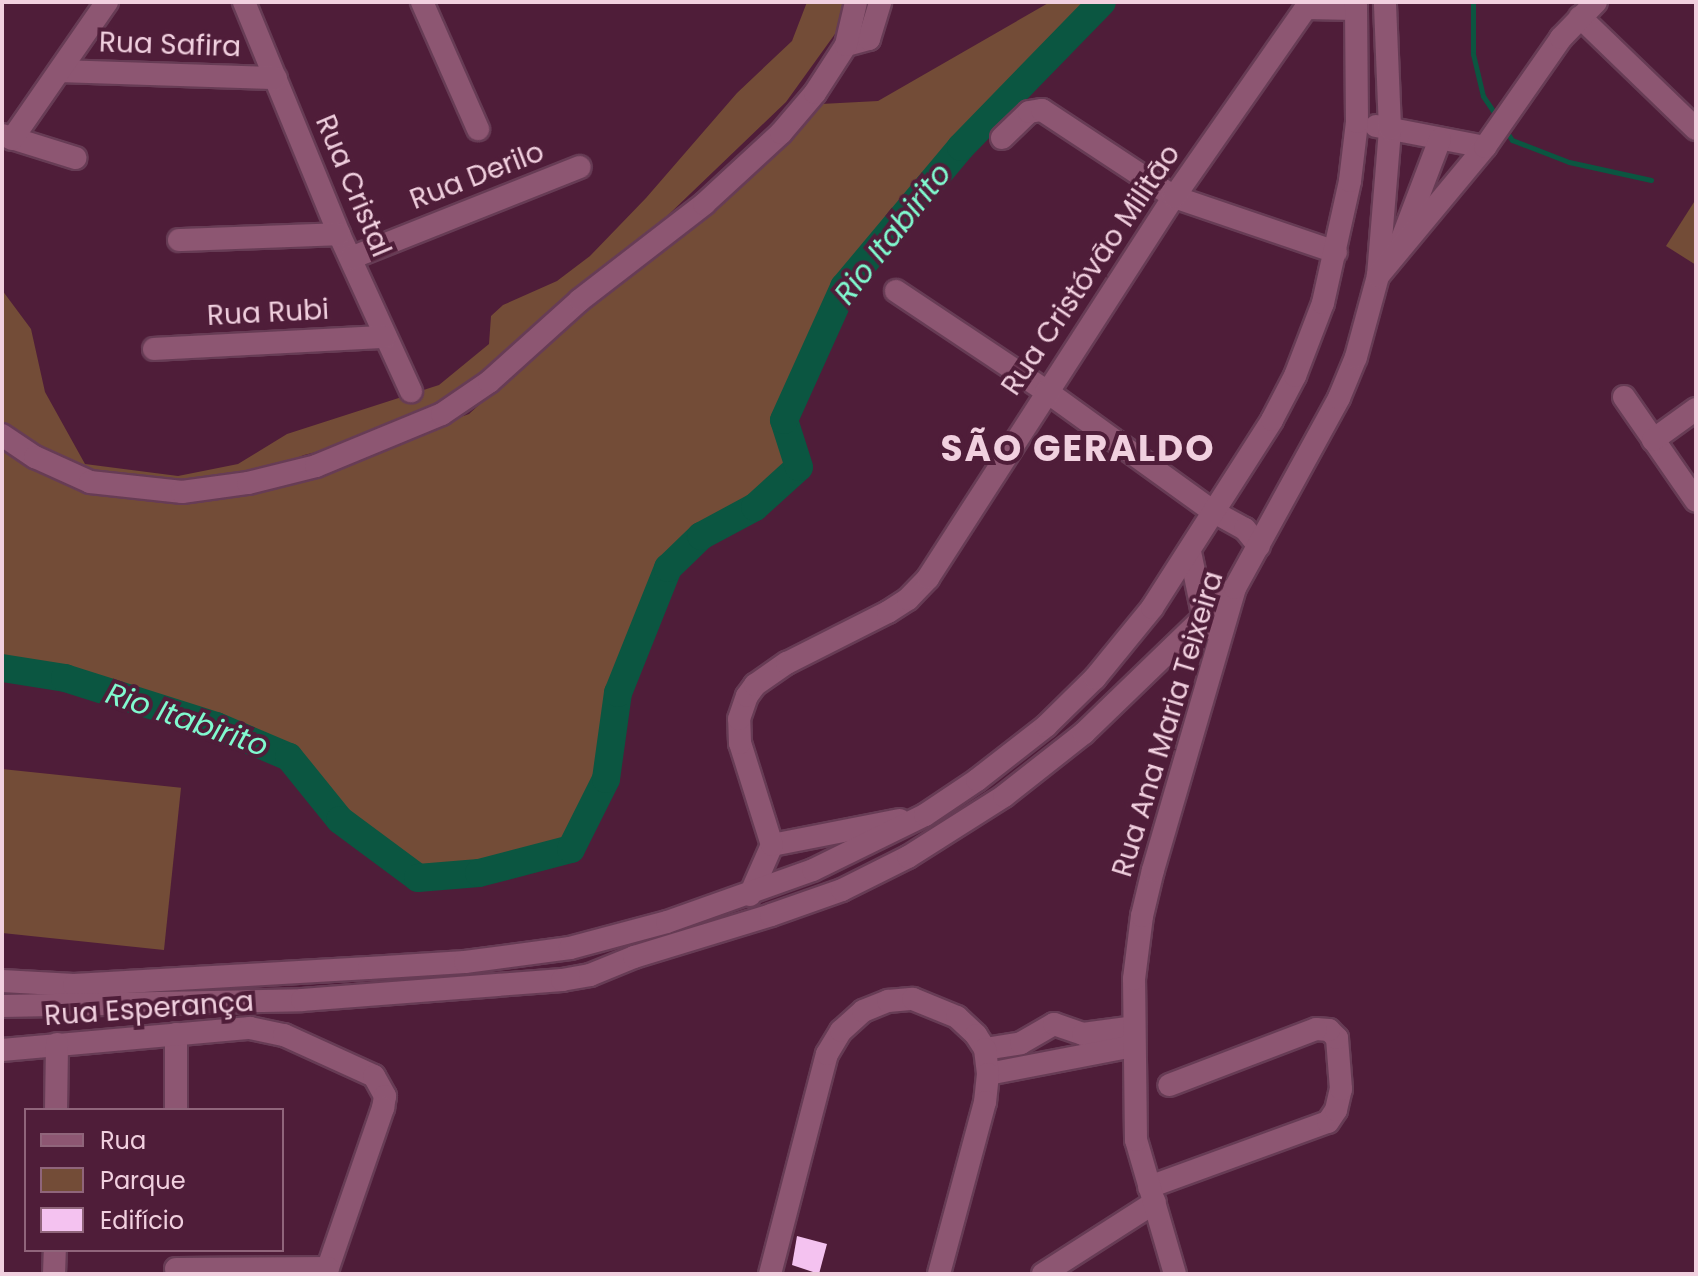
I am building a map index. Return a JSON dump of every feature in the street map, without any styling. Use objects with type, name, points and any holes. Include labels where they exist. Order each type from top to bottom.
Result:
[{"type":"street","points":[[76,158],[7,137],[62,71],[107,2]]},
{"type":"street","name":"Rua Cristal","points":[[244,2],[339,234],[411,391]]},
{"type":"street","points":[[422,2],[478,129]]},
{"type":"street","points":[[2,435],[35,457],[90,482],[182,492],[248,483],[316,466],[442,414],[489,382],[580,300],[704,204],[781,133],[815,93],[846,45],[856,2]]},
{"type":"street","points":[[846,45],[869,39],[880,2]]},
{"type":"street","points":[[1378,276],[1390,129],[1385,2]]},
{"type":"street","points":[[2,981],[74,985],[465,962],[570,948],[750,895],[826,865],[925,815],[1046,726],[1095,678],[1152,608],[1190,552],[1272,420],[1295,376],[1323,303],[1336,252],[1357,122],[1356,6],[1308,5]]},
{"type":"street","name":"Rua Cristóvão Militão","points":[[772,845],[740,743],[739,719],[747,696],[764,677],[888,612],[920,589],[1174,197],[1308,5]]},
{"type":"street","points":[[1588,9],[1696,129]]},
{"type":"street","name":"Rua Ana Maria Teixeira","points":[[1175,1274],[1136,1140],[1134,979],[1142,916],[1235,588],[1339,398],[1356,357],[1378,276],[1487,144],[1549,54],[1588,9]]},
{"type":"street","name":"Rua Safira","points":[[62,71],[276,78]]},
{"type":"street","points":[[1002,138],[1029,112],[1042,110],[1174,197],[1336,252]]},
{"type":"street","points":[[1357,122],[1440,139],[1487,144]]},
{"type":"street","points":[[1395,256],[1440,139]]},
{"type":"street","name":"Rua Derilo","points":[[351,258],[580,167]]},
{"type":"street","points":[[179,240],[339,234]]},
{"type":"street","points":[[896,291],[1046,391],[1214,512],[1245,529],[1259,546]]},
{"type":"street","name":"Rua Rubi","points":[[154,349],[385,337]]},
{"type":"street","points":[[1624,397],[1696,501]]},
{"type":"street","points":[[1653,440],[1696,409]]},
{"type":"street","points":[[1190,552],[1196,592],[1206,618],[1208,679]]},
{"type":"street","points":[[2,1006],[302,1000],[590,975],[634,957],[842,890],[908,857],[1004,796],[1084,733],[1235,588]]},
{"type":"street","points":[[750,895],[772,845],[925,815]]},
{"type":"street","points":[[770,1274],[827,1054],[841,1031],[863,1011],[888,1001],[913,999],[957,1017],[985,1049],[988,1074],[985,1102],[939,1274]]},
{"type":"street","points":[[284,1035],[302,1000]]},
{"type":"street","points":[[985,1049],[1021,1043],[1054,1024],[1083,1034],[1133,1036]]},
{"type":"street","name":"Rua Esperança","points":[[2,1050],[250,1028],[284,1035],[360,1067],[382,1087],[383,1108],[327,1271]]},
{"type":"street","points":[[1043,1274],[1152,1195],[1328,1122],[1336,1110],[1341,1089],[1337,1038],[1329,1030],[1316,1029],[1169,1085]]},
{"type":"street","points":[[176,1034],[176,1108]]},
{"type":"street","points":[[988,1074],[1133,1036]]},
{"type":"street","points":[[56,1108],[57,1044]]},
{"type":"street","points":[[55,1252],[55,1274]]},
{"type":"street","points":[[176,1264],[327,1271]]},
{"type":"green space","points":[[807,2],[844,2],[840,27],[786,102],[641,241],[462,387],[385,435],[304,455],[267,470],[323,466],[469,414],[589,304],[711,206],[821,104],[878,101],[1050,2],[1102,2],[961,147],[844,287],[784,420],[799,467],[755,507],[701,536],[668,568],[618,693],[606,779],[571,849],[479,873],[418,878],[340,820],[289,757],[216,726],[65,678],[2,668],[2,290],[31,329],[45,392],[85,464],[178,476],[238,464],[287,434],[439,385],[489,344],[491,316],[503,305],[557,281],[590,256],[646,198],[737,93],[792,41]]},
{"type":"green space","points":[[1696,199],[1696,265],[1666,246]]},
{"type":"green space","points":[[2,769],[181,788],[164,950],[2,933]]},
{"type":"building","points":[[797,1236],[827,1244],[819,1274],[792,1265]]},
{"type":"waterway","name":"Rio Itabirito","points":[[2,668],[65,678],[216,726],[289,757],[340,820],[418,878],[479,873],[571,849],[606,779],[618,693],[668,568],[701,536],[755,507],[799,467],[784,420],[844,287],[961,147],[1102,2]]},
{"type":"waterway","points":[[1473,2],[1473,54],[1483,96],[1497,117]]},
{"type":"waterway","points":[[1505,129],[1512,140],[1569,162],[1651,180]]},
{"type":"district","name":"SÃO GERALDO","points":[[1078,449]]}]
